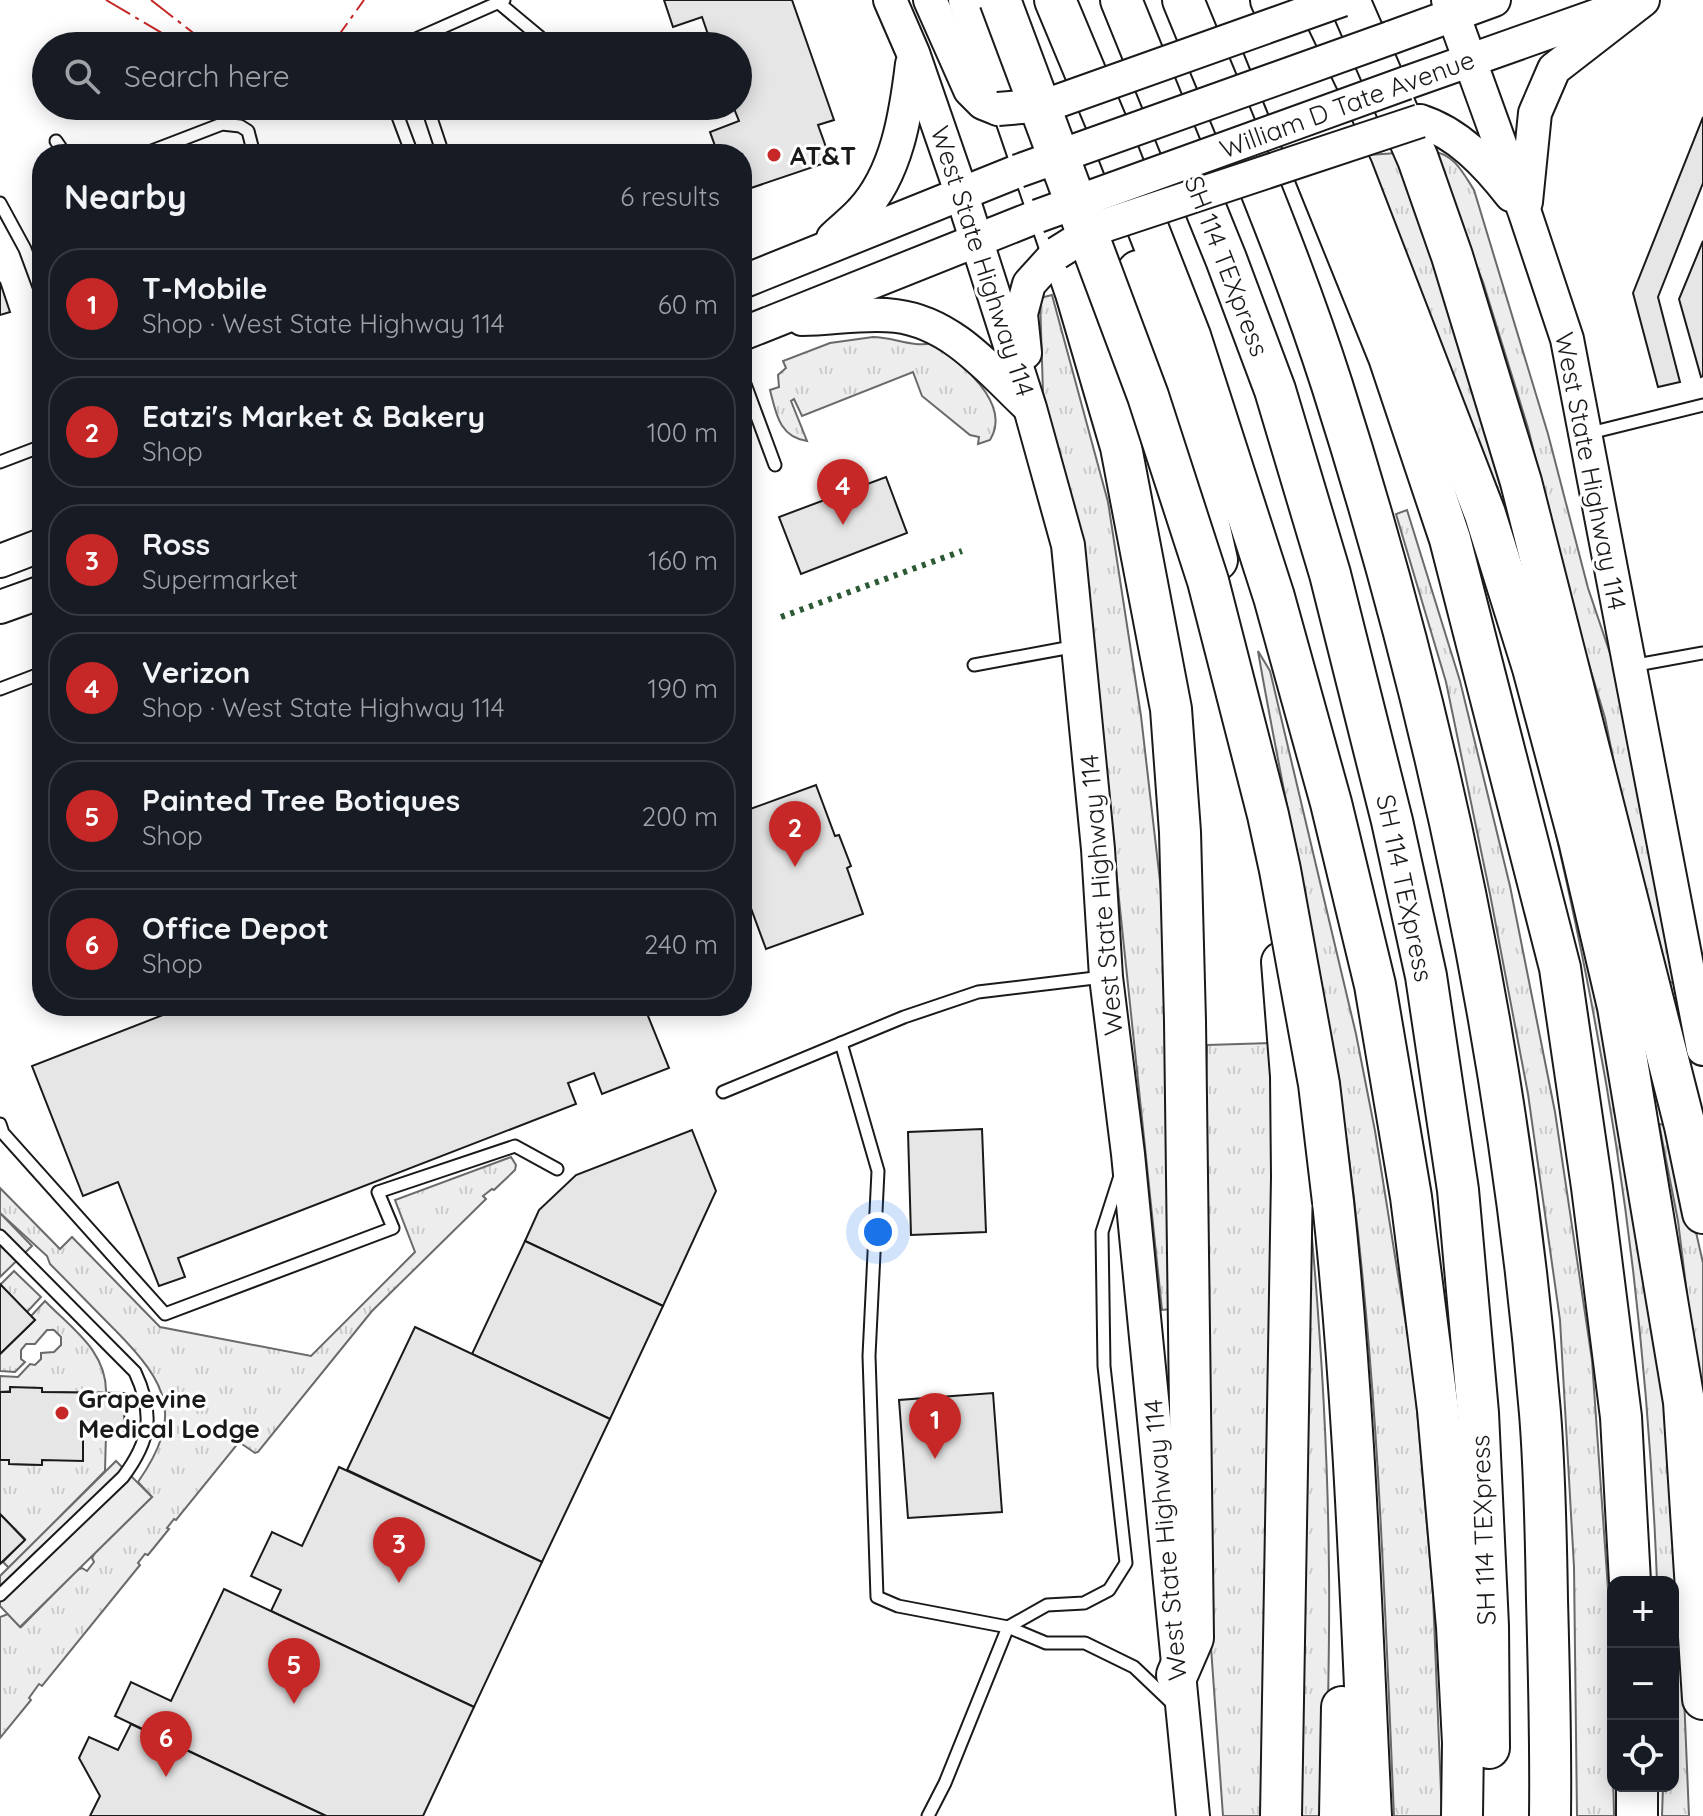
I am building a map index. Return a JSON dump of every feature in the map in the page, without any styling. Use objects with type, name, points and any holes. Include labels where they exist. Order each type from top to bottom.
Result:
[{"type":"highway","points":[[969,0],[1004,83],[1076,293],[1121,447],[1171,709],[1180,832],[1185,1021],[1193,1638],[1180,1694]]},
{"type":"highway","points":[[1000,0],[1148,396],[1208,581],[1280,870],[1319,1084],[1342,1281],[1371,1816]]},
{"type":"highway","points":[[1055,0],[1190,336],[1274,597],[1331,803],[1375,985],[1411,1197],[1438,1410],[1457,1627],[1463,1743],[1462,1816]]},
{"type":"highway","name":"SH 114 TEXpress","points":[[1121,0],[1226,259],[1275,390],[1330,574],[1392,821],[1426,976],[1458,1190],[1478,1413],[1488,1626],[1488,1816]]},
{"type":"highway","points":[[1183,0],[1284,248],[1331,382],[1388,571],[1446,806],[1481,974],[1515,1188],[1539,1411],[1544,1485],[1550,1816]]},
{"type":"highway","points":[[1244,0],[1389,357],[1450,539],[1560,968],[1621,1417],[1630,1576]]},
{"type":"highway","points":[[1271,0],[1352,169],[1485,514],[1533,668],[1579,840],[1618,1007],[1684,1402],[1703,1699]]},
{"type":"highway","points":[[1349,0],[1423,173],[1452,256],[1521,482],[1681,1110],[1703,1213]]},
{"type":"highway","points":[[1111,134],[1125,231],[1187,426],[1250,712],[1280,936],[1291,1076],[1292,1177],[1281,1816]]},
{"type":"highway","points":[[1340,1816],[1343,1632],[1360,1586]]},
{"type":"highway","points":[[1637,1792],[1637,1816]]},
{"type":"main road","name":"West State Highway 114","points":[[890,0],[913,53],[961,192],[1030,408],[1068,545],[1098,849],[1106,977],[1128,1154],[1193,1816]]},
{"type":"main road","points":[[930,0],[970,90],[983,103],[998,109],[1047,105],[1342,0]]},
{"type":"main road","name":"William D Tate Avenue","points":[[752,278],[961,192],[1390,38],[1451,7],[1494,0]]},
{"type":"main road","points":[[1525,213],[1535,113],[1554,69],[1642,0]]},
{"type":"main road","name":"William D Tate Avenue","points":[[752,330],[1038,216],[1468,59],[1642,0]]},
{"type":"main road","name":"West State Highway 114","points":[[1451,7],[1567,339],[1703,1049]]},
{"type":"main road","points":[[819,250],[862,211],[884,180],[907,107],[913,53]]},
{"type":"main road","points":[[1030,408],[1021,314],[1029,284],[1057,253],[1097,228],[1420,121],[1442,127],[1458,139],[1500,181],[1525,213]]},
{"type":"main road","points":[[781,319],[882,315],[927,323],[955,339],[1030,408]]},
{"type":"main road","points":[[0,561],[32,549]]},
{"type":"main road","points":[[0,607],[32,596]]},
{"type":"lane","points":[[431,32],[501,1],[535,32]]},
{"type":"lane","points":[[399,120],[408,144]]},
{"type":"lane","points":[[432,120],[440,144]]},
{"type":"lane","points":[[170,144],[222,124],[240,126],[248,131],[251,144]]},
{"type":"lane","points":[[0,203],[32,268]]},
{"type":"lane","points":[[752,403],[775,465]]},
{"type":"lane","points":[[1585,435],[1703,405]]},
{"type":"lane","points":[[0,462],[32,450]]},
{"type":"lane","points":[[974,665],[1078,646]]},
{"type":"lane","points":[[1630,666],[1703,653]]},
{"type":"lane","points":[[0,689],[32,677]]},
{"type":"lane","points":[[723,1092],[904,1017],[978,992],[1106,977]]},
{"type":"lane","points":[[841,1043],[878,1171],[869,1356],[877,1597],[898,1606],[1008,1627],[1046,1643],[1085,1643],[1180,1694]]},
{"type":"lane","points":[[0,1124],[3,1133],[165,1314],[393,1228],[378,1192],[515,1146],[557,1169]]},
{"type":"lane","points":[[928,1816],[945,1783],[1008,1627],[1047,1605],[1084,1603],[1109,1590],[1126,1563],[1104,1366],[1102,1232],[1128,1154]]},
{"type":"lane","points":[[0,1236],[135,1372],[144,1390],[148,1414],[147,1437],[123,1477],[0,1595]]},
{"type":"green space","points":[[1431,151],[1452,160],[1474,190],[1548,434],[1588,588],[1623,692],[1675,982],[1666,983],[1623,808],[1605,718],[1576,621],[1528,428],[1483,282]]},
{"type":"green space","points":[[1397,153],[1413,186],[1547,640],[1360,160],[1368,155]]},
{"type":"green space","points":[[1052,295],[1108,502],[1141,716],[1164,916],[1171,1309],[1162,1310],[1092,641],[1074,515],[1043,393],[1040,298]]},
{"type":"green space","points":[[873,337],[918,344],[932,343],[956,361],[980,384],[989,398],[995,426],[990,440],[978,444],[979,437],[970,435],[922,396],[913,372],[802,416],[794,399],[791,401],[807,441],[790,435],[780,423],[770,390],[779,387],[778,375],[786,368],[783,361],[830,343]]},
{"type":"green space","points":[[1407,510],[1460,681],[1510,886],[1555,1112],[1592,1360],[1607,1576],[1607,1792],[1614,1792],[1614,1816],[1577,1816],[1574,1567],[1560,1320],[1528,1094],[1490,894],[1446,682],[1396,514]]},
{"type":"green space","points":[[1258,651],[1270,671],[1356,1034],[1375,1131],[1414,1375],[1433,1595],[1442,1816],[1394,1816],[1378,1468],[1355,1208],[1325,1004]]},
{"type":"green space","points":[[1520,678],[1578,883],[1641,1206],[1676,1504],[1679,1576],[1657,1576],[1644,1371],[1628,1231],[1595,1022]]},
{"type":"green space","points":[[1276,1043],[1265,1816],[1223,1816],[1204,1549],[1202,1257],[1207,1045]]},
{"type":"green space","points":[[1659,1124],[1672,1126],[1703,1263],[1703,1424],[1678,1221]]},
{"type":"green space","points":[[511,1157],[516,1165],[515,1170],[483,1196],[486,1199],[372,1311],[258,1452],[239,1442],[148,1555],[145,1554],[138,1563],[140,1565],[42,1686],[39,1684],[29,1698],[31,1700],[0,1738],[0,1617],[8,1614],[21,1627],[77,1570],[82,1568],[87,1571],[94,1562],[92,1558],[95,1553],[152,1497],[138,1482],[161,1438],[165,1419],[164,1402],[148,1368],[50,1264],[47,1256],[0,1213],[0,1188],[60,1249],[72,1237],[160,1327],[311,1356],[415,1252],[395,1200]]},
{"type":"green space","points":[[1308,1194],[1320,1336],[1327,1478],[1326,1816],[1300,1816]]},
{"type":"green space","points":[[14,1271],[41,1297],[27,1312],[0,1285]]},
{"type":"green space","points":[[45,1301],[94,1353],[105,1378],[106,1393],[42,1392],[42,1388],[0,1392],[0,1376],[18,1377],[30,1364],[35,1365],[41,1359],[41,1353],[54,1352],[61,1345],[61,1337],[54,1330],[47,1330],[35,1344],[26,1344],[21,1350],[21,1359],[25,1362],[15,1372],[0,1371],[0,1354],[35,1320],[31,1316]]},
{"type":"green space","points":[[83,1433],[106,1434],[105,1471],[9,1568],[3,1562],[25,1539],[0,1514],[0,1460],[9,1460],[9,1464],[41,1465],[42,1460]]},
{"type":"green space","points":[[1679,1576],[1689,1816],[1662,1816],[1663,1792],[1679,1792]]},
{"type":"shaded area","points":[[0,1213],[32,1246],[0,1277]]},
{"type":"shaded area","points":[[116,1461],[152,1497],[20,1627],[0,1606],[0,1576]]},
{"type":"building","points":[[664,0],[792,0],[834,120],[818,125],[831,161],[752,188],[752,144],[714,144],[710,132],[739,120],[752,120],[752,32],[707,32],[702,17],[673,27]]},
{"type":"building","points":[[1703,117],[1703,183],[1658,297],[1680,382],[1658,387],[1633,293]]},
{"type":"building","points":[[1703,241],[1703,376],[1701,377],[1679,299]]},
{"type":"building","points":[[0,282],[10,312],[0,315]]},
{"type":"building","points":[[886,477],[907,533],[801,574],[779,517]]},
{"type":"building","points":[[816,785],[835,836],[839,835],[851,866],[847,868],[863,914],[766,949],[752,911],[752,808]]},
{"type":"building","points":[[160,1016],[648,1016],[669,1068],[602,1094],[594,1073],[568,1083],[576,1104],[178,1258],[185,1277],[159,1286],[118,1182],[83,1196],[32,1066]]},
{"type":"building","points":[[982,1129],[986,1232],[911,1235],[908,1132]]},
{"type":"building","points":[[692,1130],[716,1191],[663,1306],[525,1241],[539,1210],[576,1175]]},
{"type":"building","points":[[525,1241],[663,1306],[610,1419],[472,1354]]},
{"type":"building","name":"Grapevine Medical Lodge","points":[[0,1284],[35,1320],[0,1354]]},
{"type":"building","points":[[415,1327],[610,1419],[542,1562],[347,1470]]},
{"type":"building","name":"Grapevine Medical Lodge","points":[[10,1387],[42,1388],[42,1392],[125,1393],[124,1434],[83,1433],[83,1461],[42,1460],[42,1465],[9,1464],[9,1460],[0,1460],[0,1392],[10,1392]]},
{"type":"building","points":[[993,1393],[1002,1512],[908,1518],[899,1400]]},
{"type":"building","points":[[339,1467],[542,1562],[474,1707],[271,1611],[281,1590],[251,1576],[272,1532],[302,1546]]},
{"type":"building","points":[[0,1514],[25,1540],[0,1564]]},
{"type":"building","points":[[224,1589],[474,1707],[423,1816],[326,1816],[115,1716],[131,1682],[171,1701]]},
{"type":"building","points":[[131,1724],[326,1816],[90,1816],[100,1796],[79,1758],[89,1737],[118,1750]]},
{"type":"hedge","points":[[781,617],[962,551]]},
{"type":"power","points":[[106,0],[160,32]]},
{"type":"power","points":[[151,0],[192,32]]},
{"type":"power","points":[[341,32],[364,0]]},
{"type":"place","name":"AT&T","points":[[774,155]]},
{"type":"place","name":"Verizon","points":[[843,525]]},
{"type":"place","name":"Eatzi's Market & Bakery","points":[[795,867]]},
{"type":"place","name":"Grapevine Medical Lodge","points":[[62,1413]]},
{"type":"place","name":"T-Mobile","points":[[935,1459]]},
{"type":"place","name":"Ross","points":[[399,1583]]},
{"type":"place","name":"Painted Tree Botiques","points":[[294,1704]]},
{"type":"place","name":"Office Depot","points":[[166,1777]]}]
